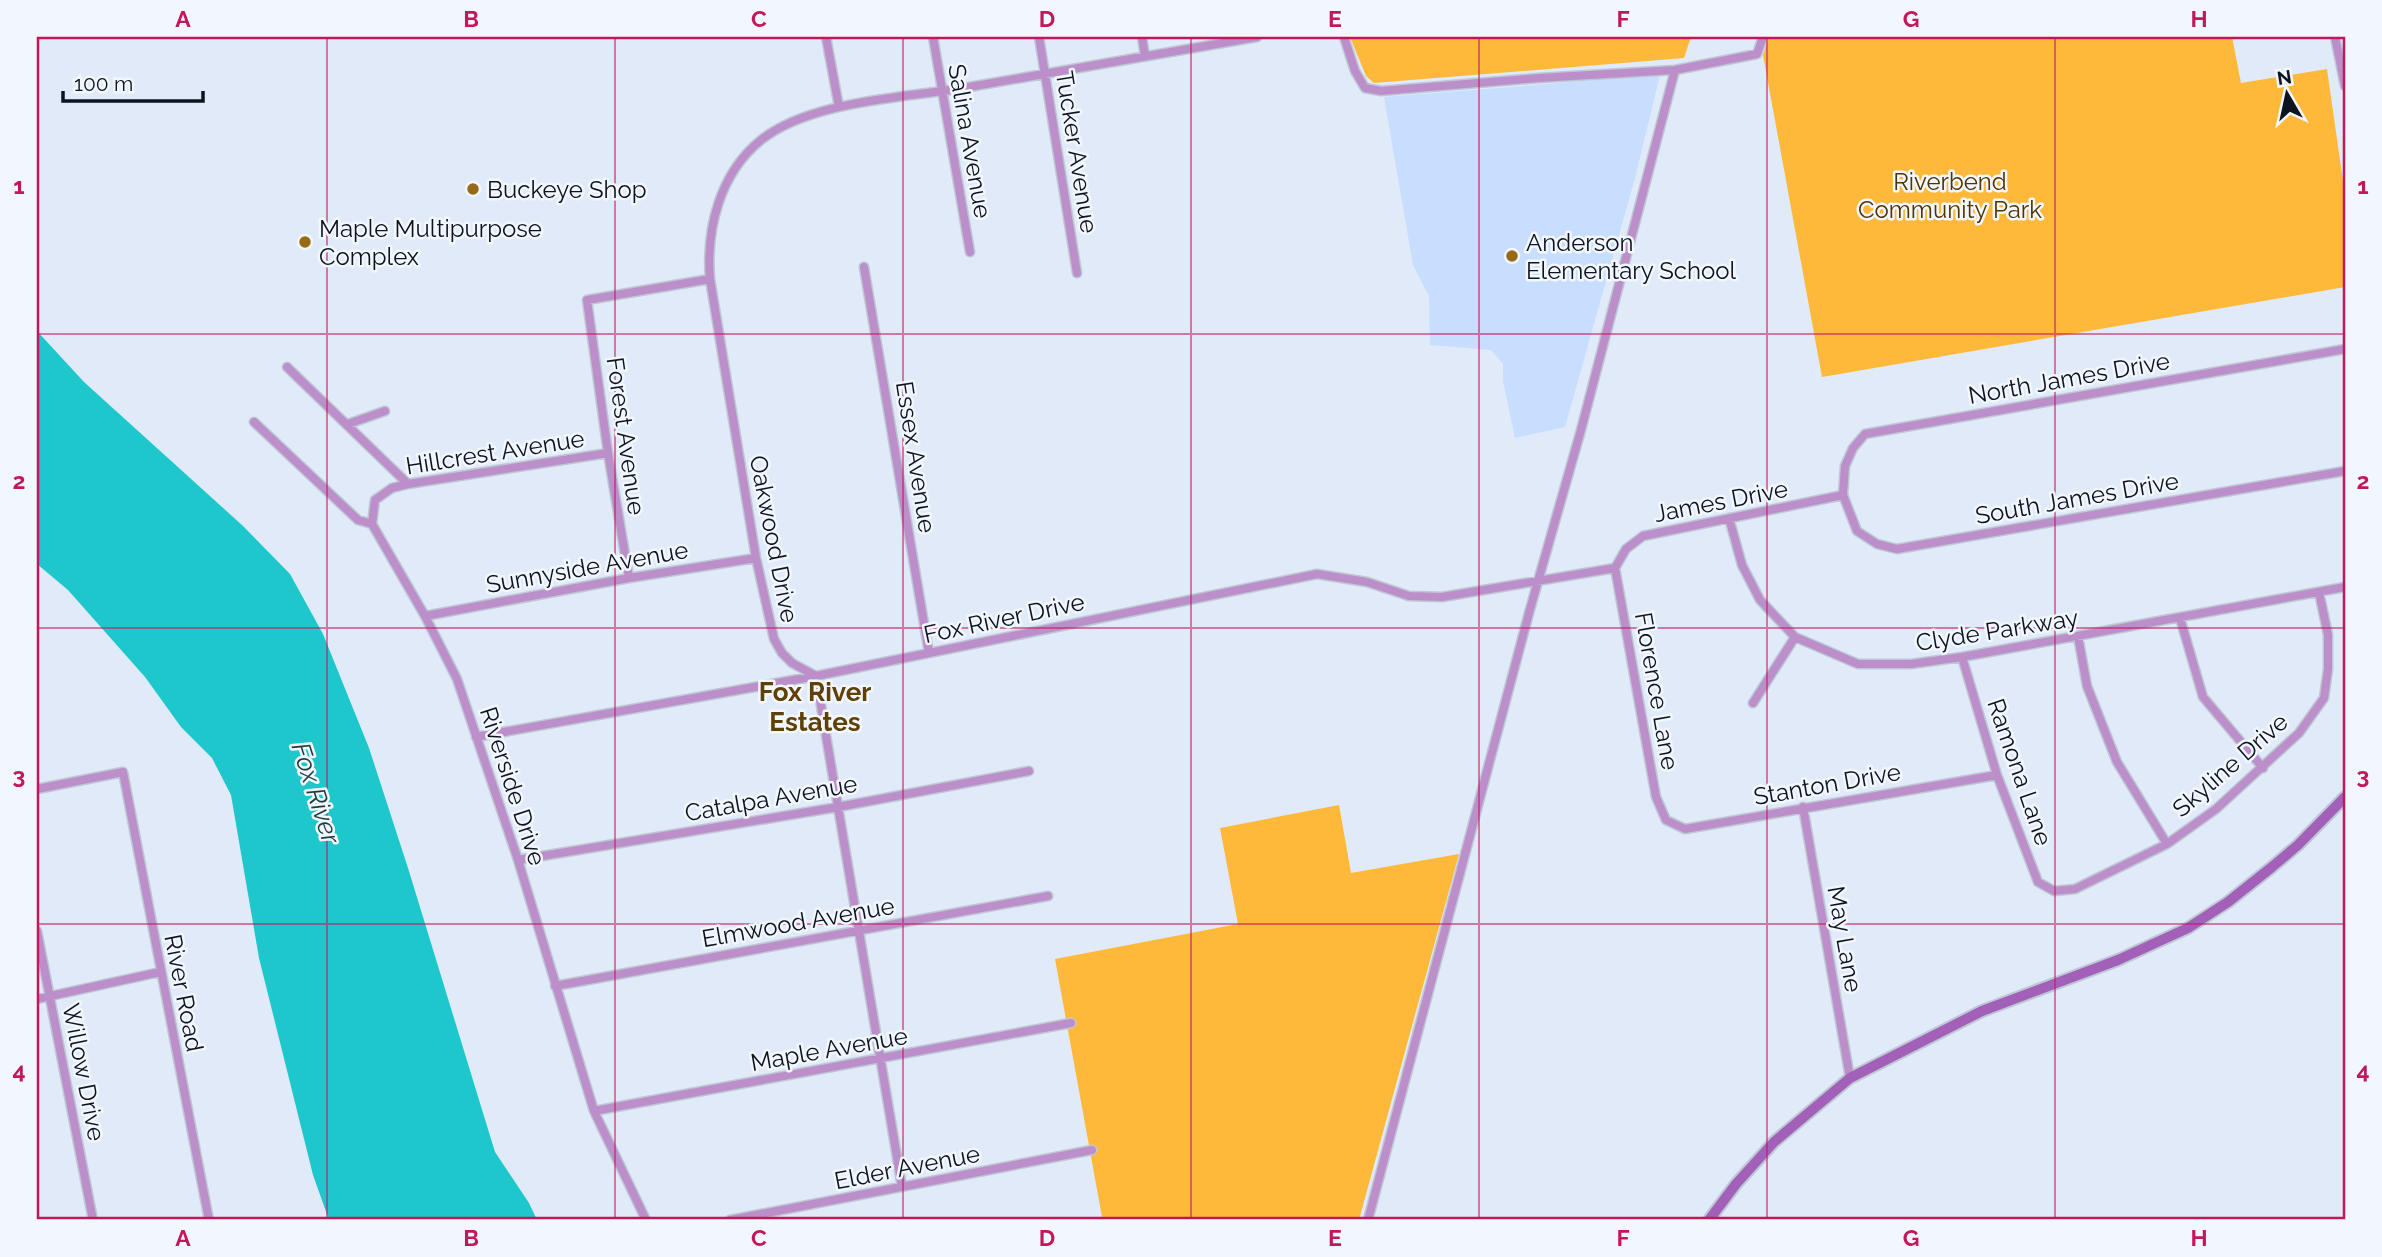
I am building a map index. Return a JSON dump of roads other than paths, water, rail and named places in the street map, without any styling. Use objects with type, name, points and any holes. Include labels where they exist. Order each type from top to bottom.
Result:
[{"type":"main road","points":[[1709,1220],[1736,1184],[1774,1142],[1850,1078],[1982,1011],[2118,960],[2188,928],[2228,902],[2272,867],[2345,797]]},
{"type":"street","points":[[826,37],[839,107]]},
{"type":"street","name":"Salina Avenue","points":[[933,37],[970,252]]},
{"type":"street","name":"Tucker Avenue","points":[[1039,37],[1077,273]]},
{"type":"street","points":[[1142,37],[1145,56]]},
{"type":"street","name":"Oakwood Drive","points":[[816,676],[792,663],[774,639],[756,558],[709,279],[708,254],[713,222],[722,192],[739,162],[772,132],[806,116],[839,107],[942,92],[1257,37]]},
{"type":"street","points":[[1344,37],[1355,71],[1365,88],[1381,91],[1675,70],[1757,54],[1763,37]]},
{"type":"street","points":[[2335,37],[2345,86]]},
{"type":"street","points":[[1368,1220],[1675,70]]},
{"type":"street","name":"Essex Avenue","points":[[864,267],[929,653]]},
{"type":"street","name":"Forest Avenue","points":[[629,578],[587,300],[709,279]]},
{"type":"street","name":"North James Drive","points":[[1843,495],[1845,466],[1853,448],[1865,434],[2345,349]]},
{"type":"street","points":[[287,367],[408,484]]},
{"type":"street","points":[[348,424],[385,411]]},
{"type":"street","name":"Riverside Drive","points":[[254,422],[358,520],[372,524],[425,616],[457,680],[518,860],[594,1111],[646,1220]]},
{"type":"street","name":"Hillcrest Avenue","points":[[372,524],[374,500],[393,488],[608,453]]},
{"type":"street","name":"South James Drive","points":[[1843,495],[1857,531],[1877,544],[1896,549],[2345,471]]},
{"type":"street","name":"James Drive","points":[[1615,568],[1626,549],[1643,536],[1843,495]]},
{"type":"street","name":"Clyde Parkway","points":[[1729,518],[1742,565],[1760,600],[1795,637],[1858,664],[1911,664],[1962,657],[2345,587]]},
{"type":"street","name":"Sunnyside Avenue","points":[[425,616],[629,578],[756,558]]},
{"type":"street","points":[[1538,580],[1615,568]]},
{"type":"street","name":"Florence Lane","points":[[1615,568],[1656,797],[1666,820]]},
{"type":"street","name":"Fox River Drive","points":[[476,737],[816,676],[1317,574],[1367,582],[1409,596],[1442,597],[1538,580]]},
{"type":"street","name":"Skyline Drive","points":[[2054,891],[2075,889],[2167,844],[2216,809],[2299,733],[2323,698],[2329,669],[2328,635],[2319,592]]},
{"type":"street","points":[[2180,618],[2203,697],[2263,768]]},
{"type":"street","points":[[2078,636],[2087,686],[2117,762],[2167,844]]},
{"type":"street","points":[[1753,703],[1795,637]]},
{"type":"street","name":"Ramona Lane","points":[[1962,657],[1997,775],[2038,882],[2054,891]]},
{"type":"street","points":[[816,676],[902,1187]]},
{"type":"street","name":"Catalpa Avenue","points":[[518,860],[838,807],[1029,771]]},
{"type":"street","name":"River Road","points":[[37,789],[123,772],[209,1220]]},
{"type":"street","name":"Stanton Drive","points":[[1666,820],[1685,829],[1997,775]]},
{"type":"street","name":"May Lane","points":[[1803,807],[1850,1078]]},
{"type":"street","name":"Elmwood Avenue","points":[[555,986],[1048,896]]},
{"type":"street","name":"Willow Drive","points":[[37,931],[93,1220]]},
{"type":"street","points":[[37,999],[160,972]]},
{"type":"street","name":"Maple Avenue","points":[[594,1111],[1071,1023]]},
{"type":"street","name":"Elder Avenue","points":[[730,1220],[1092,1150]]},
{"type":"water","name":"Fox River","points":[[37,331],[84,382],[243,526],[290,574],[323,634],[369,748],[495,1152],[529,1203],[537,1220],[329,1220],[313,1175],[259,958],[231,795],[212,758],[181,727],[145,677],[68,590],[37,564]]},
{"type":"place","name":"Buckeye Shop","points":[[473,189]]},
{"type":"place","name":"Maple Multipurpose Complex","points":[[305,242]]},
{"type":"place","name":"Anderson Elementary School","points":[[1512,256]]},
{"type":"district","name":"Fox River Estates","points":[[815,707]]},
{"type":"park label","name":"Riverbend Community Park","points":[[1950,195]]}]
